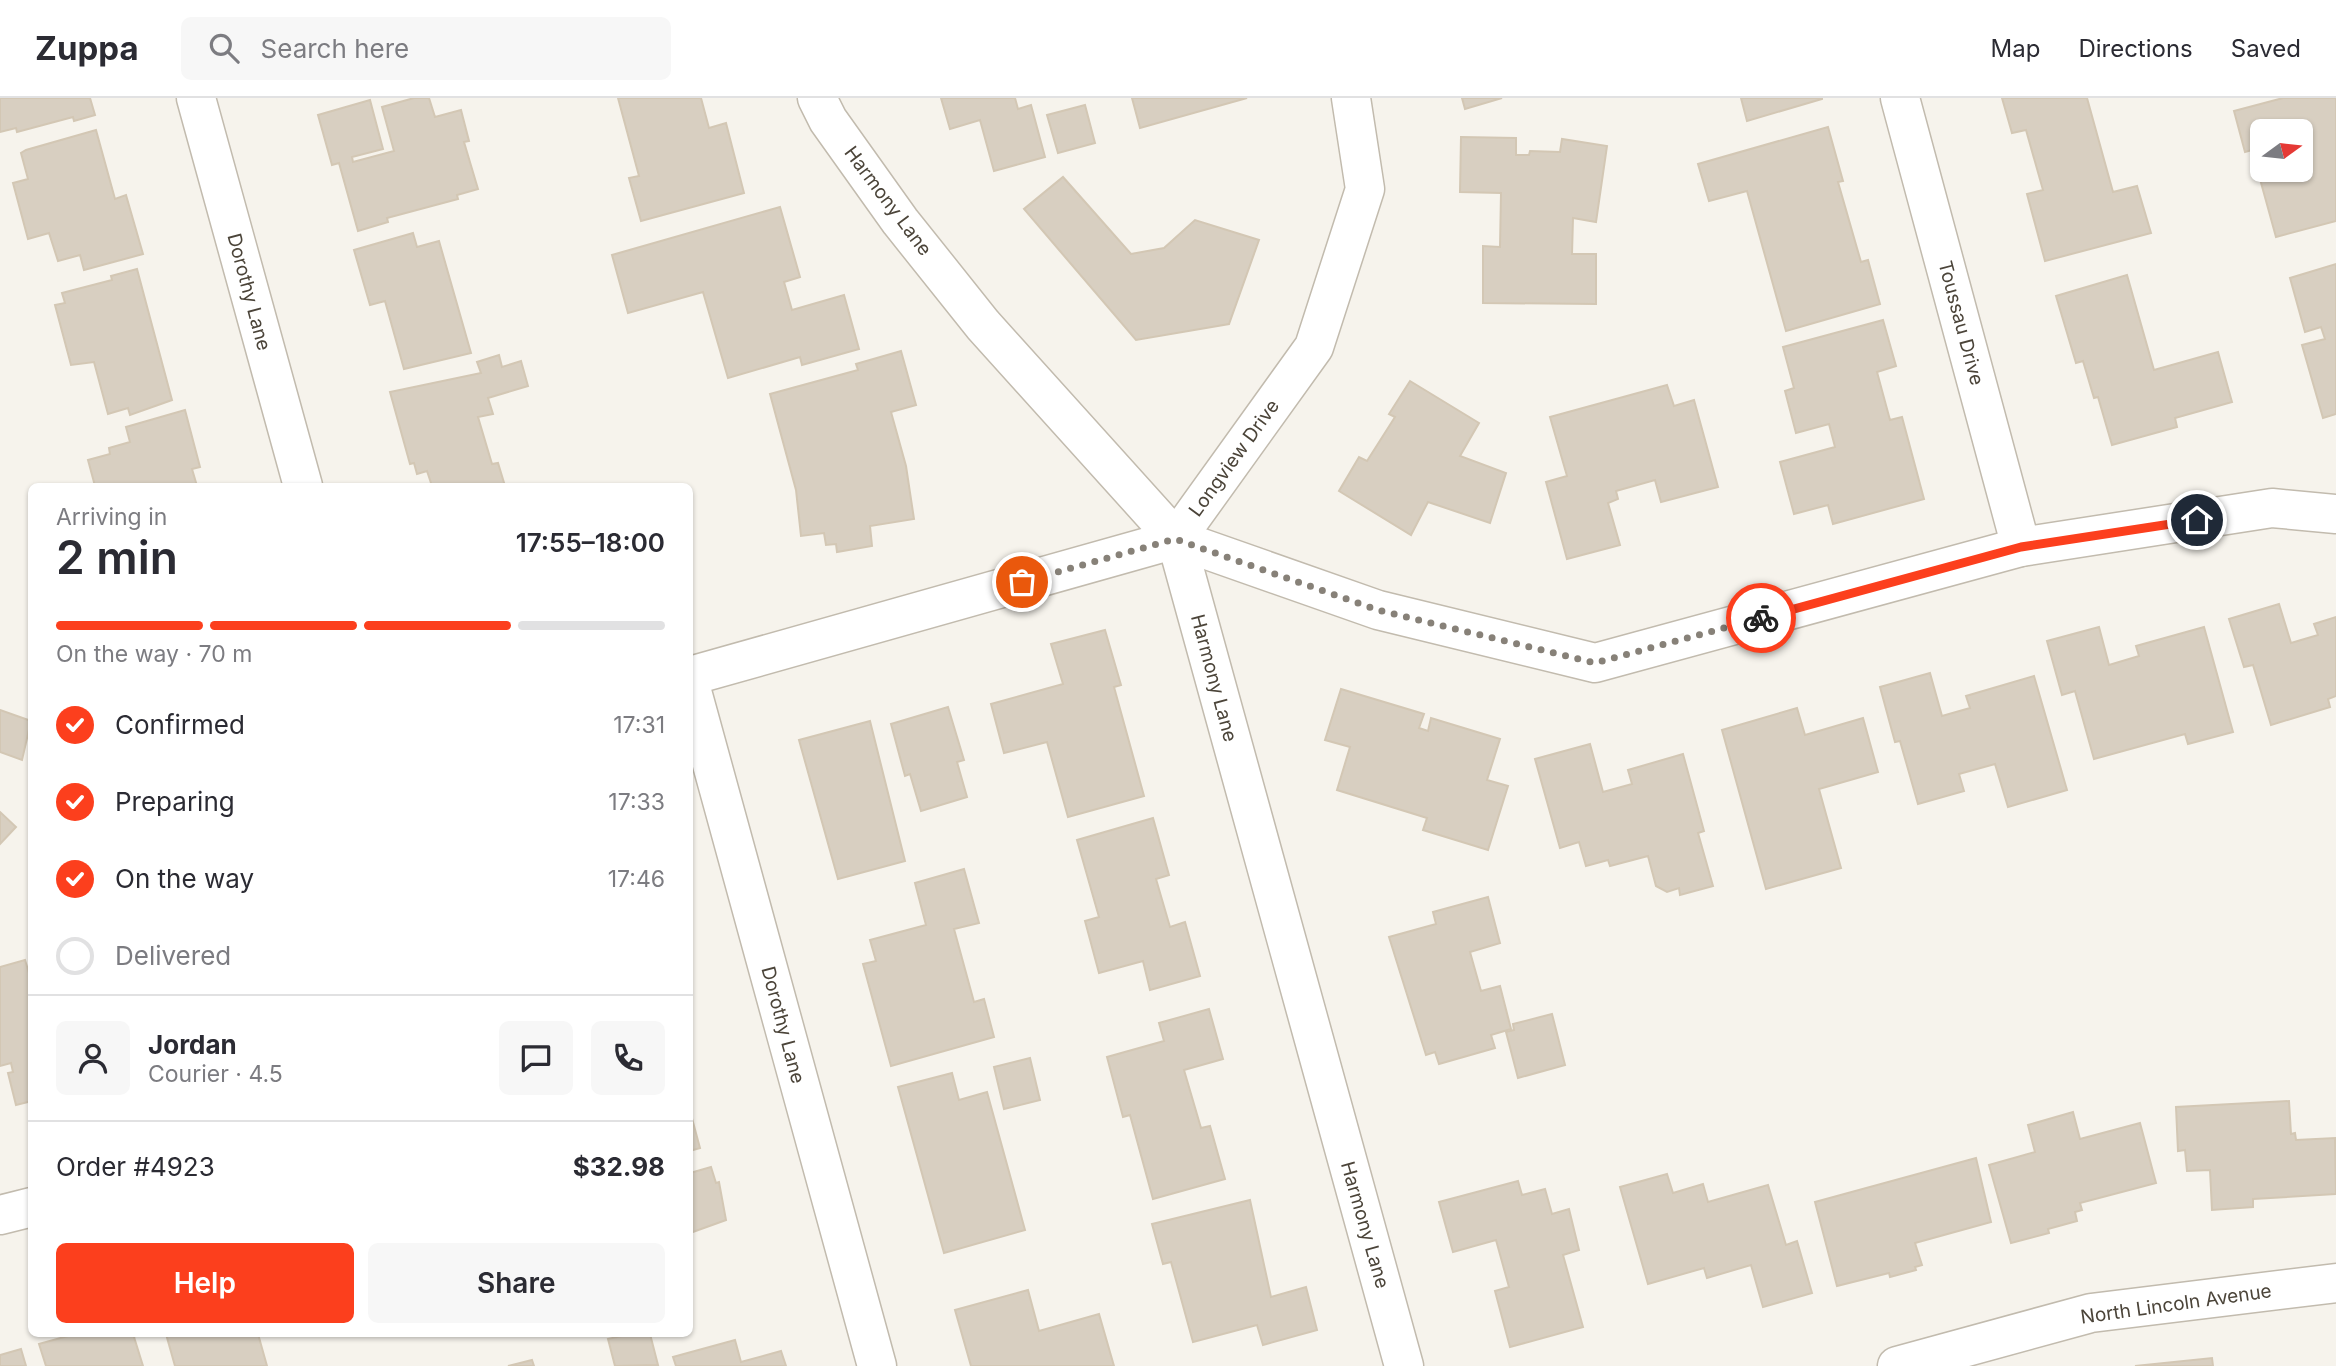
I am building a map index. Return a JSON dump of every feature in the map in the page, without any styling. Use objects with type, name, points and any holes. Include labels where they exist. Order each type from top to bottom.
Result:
[{"type":"street","name":"Dorothy Lane","points":[[196,98],[302,483]]},
{"type":"street","name":"Harmony Lane","points":[[817,98],[828,120],[900,221],[983,325],[1175,539],[1404,1366]]},
{"type":"street","name":"Longview Drive","points":[[1175,539],[1314,347],[1365,189],[1351,98]]},
{"type":"street","name":"Toussau Drive","points":[[1900,98],[2021,547]]},
{"type":"street","points":[[693,675],[1175,539],[1378,610],[1595,663],[2021,547],[2272,508],[2336,514]]},
{"type":"street","name":"Dorothy Lane","points":[[693,695],[877,1366]]},
{"type":"street","points":[[0,1215],[28,1208]]},
{"type":"street","name":"North Lincoln Avenue","points":[[1897,1366],[1967,1357],[2091,1313],[2336,1283]]},
{"type":"building","points":[[0,98],[90,98],[95,115],[74,121],[73,117],[17,132],[16,128],[0,132]]},
{"type":"building","points":[[414,98],[429,98],[435,117],[461,110],[469,141],[464,142],[478,189],[457,195],[458,199],[387,218],[388,222],[358,231],[339,163],[332,165],[318,115],[370,100],[383,149],[352,157],[353,162],[394,151],[382,107]]},
{"type":"building","points":[[618,98],[701,98],[709,128],[726,123],[744,193],[641,221],[629,178],[639,176]]},
{"type":"building","points":[[941,98],[1015,98],[1018,109],[1031,105],[1045,157],[994,171],[980,120],[950,129]]},
{"type":"building","points":[[1132,98],[1247,98],[1140,128]]},
{"type":"building","points":[[1462,98],[1502,98],[1465,109]]},
{"type":"building","points":[[1741,98],[1822,98],[1822,99],[1747,121]]},
{"type":"building","points":[[2002,98],[2087,98],[2113,192],[2137,186],[2151,233],[2045,261],[2027,194],[2043,190],[2026,130],[2012,133]]},
{"type":"building","points":[[2283,98],[2336,98],[2336,221],[2276,237],[2261,182],[2314,182],[2314,119],[2250,119],[2250,151],[2245,152],[2234,111]]},
{"type":"building","points":[[1085,105],[1095,143],[1058,153],[1047,115]]},
{"type":"building","points":[[1828,127],[1843,181],[1838,182],[1861,262],[1868,260],[1880,304],[1786,331],[1747,191],[1709,201],[1698,164]]},
{"type":"building","points":[[96,130],[115,199],[126,195],[143,254],[84,270],[80,255],[58,261],[49,233],[28,239],[13,183],[28,179],[21,153]]},
{"type":"building","points":[[1461,137],[1516,138],[1516,155],[1529,155],[1530,151],[1560,152],[1562,139],[1607,146],[1596,222],[1573,218],[1572,254],[1596,254],[1596,304],[1483,303],[1483,246],[1500,247],[1501,193],[1460,192]]},
{"type":"building","points":[[1063,177],[1131,254],[1164,248],[1195,220],[1259,240],[1229,324],[1136,340],[1024,209]]},
{"type":"building","points":[[780,207],[800,277],[784,282],[792,310],[844,295],[859,349],[802,365],[800,357],[728,378],[703,292],[628,313],[612,255]]},
{"type":"building","points":[[413,233],[417,247],[439,241],[471,353],[404,369],[385,301],[370,305],[354,250]]},
{"type":"building","points":[[2336,264],[2336,414],[2323,418],[2302,345],[2325,339],[2321,327],[2305,332],[2290,278]]},
{"type":"building","points":[[137,269],[172,400],[130,415],[128,408],[108,414],[94,362],[71,365],[55,305],[65,303],[62,293],[112,280],[111,276]]},
{"type":"building","points":[[2127,275],[2154,370],[2218,352],[2232,402],[2175,418],[2177,427],[2112,445],[2098,397],[2094,398],[2083,361],[2076,363],[2056,296]]},
{"type":"building","points":[[1883,320],[1896,366],[1877,372],[1890,420],[1902,417],[1924,499],[1833,524],[1828,505],[1794,514],[1780,462],[1835,447],[1829,424],[1796,433],[1785,391],[1794,388],[1783,347]]},
{"type":"building","points":[[901,351],[916,405],[891,412],[906,466],[914,519],[870,526],[872,546],[837,552],[836,544],[826,545],[824,533],[801,536],[796,490],[770,394],[858,370],[856,364]]},
{"type":"building","points":[[499,355],[502,367],[521,361],[528,386],[488,398],[493,414],[478,417],[492,464],[498,463],[504,483],[431,483],[427,471],[417,474],[414,463],[410,464],[390,392],[481,373],[477,362]]},
{"type":"building","points":[[1410,381],[1479,423],[1460,456],[1506,473],[1490,523],[1428,502],[1411,535],[1339,491],[1359,457],[1367,461],[1395,417],[1389,414]]},
{"type":"building","points":[[1667,385],[1674,406],[1694,400],[1718,487],[1661,502],[1655,480],[1616,491],[1618,499],[1608,503],[1620,545],[1567,559],[1546,482],[1567,476],[1550,417]]},
{"type":"building","points":[[185,410],[200,467],[192,469],[196,483],[94,483],[88,460],[110,454],[109,448],[130,442],[126,427]]},
{"type":"building","points":[[2279,604],[2291,643],[2318,635],[2314,624],[2336,617],[2336,696],[2328,699],[2330,707],[2271,725],[2253,665],[2244,667],[2229,619]]},
{"type":"building","points":[[2099,627],[2109,665],[2139,656],[2136,646],[2204,627],[2233,732],[2188,744],[2185,734],[2094,759],[2075,691],[2062,695],[2047,641]]},
{"type":"building","points":[[1105,630],[1121,685],[1114,687],[1144,796],[1068,817],[1047,742],[1004,753],[991,704],[1063,684],[1051,644]]},
{"type":"building","points":[[1930,673],[1942,716],[1970,708],[1966,696],[2034,676],[2067,790],[2008,807],[1995,764],[1959,774],[1964,791],[1918,804],[1900,741],[1895,742],[1880,687]]},
{"type":"building","points":[[1341,689],[1424,714],[1419,728],[1428,731],[1431,718],[1500,739],[1487,780],[1508,786],[1488,850],[1423,830],[1427,818],[1337,790],[1350,747],[1325,740]]},
{"type":"building","points":[[948,707],[964,760],[957,762],[967,797],[921,811],[910,774],[905,776],[891,724]]},
{"type":"building","points":[[1797,708],[1805,735],[1863,718],[1878,772],[1819,789],[1841,868],[1766,889],[1722,730]]},
{"type":"building","points":[[0,710],[28,720],[22,760],[0,752]]},
{"type":"building","points":[[870,721],[905,861],[838,879],[799,740]]},
{"type":"building","points":[[1590,744],[1603,792],[1632,784],[1628,770],[1683,754],[1704,831],[1698,833],[1713,886],[1680,895],[1679,888],[1667,892],[1656,886],[1648,856],[1610,866],[1608,860],[1586,866],[1579,842],[1560,848],[1535,759]]},
{"type":"building","points":[[0,812],[16,827],[0,844]]},
{"type":"building","points":[[1153,818],[1169,875],[1156,879],[1170,927],[1185,922],[1200,976],[1150,990],[1143,961],[1099,973],[1085,921],[1099,917],[1077,840]]},
{"type":"building","points":[[964,869],[979,923],[954,929],[974,1002],[984,999],[994,1037],[891,1066],[863,964],[876,961],[870,940],[926,925],[915,883]]},
{"type":"building","points":[[1488,897],[1500,943],[1470,952],[1481,991],[1500,986],[1511,1029],[1491,1035],[1495,1048],[1439,1064],[1435,1052],[1426,1055],[1389,937],[1436,924],[1433,912]]},
{"type":"building","points":[[25,960],[28,970],[28,1102],[16,1105],[8,1073],[13,1072],[11,1063],[0,1066],[0,967]]},
{"type":"building","points":[[1209,1009],[1223,1059],[1184,1070],[1201,1128],[1210,1126],[1225,1179],[1153,1199],[1130,1115],[1123,1117],[1107,1057],[1164,1041],[1159,1023]]},
{"type":"building","points":[[1552,1014],[1565,1065],[1518,1078],[1506,1032],[1514,1030],[1513,1024]]},
{"type":"building","points":[[1030,1058],[1040,1100],[1004,1109],[994,1067]]},
{"type":"building","points":[[952,1073],[959,1100],[987,1092],[1025,1230],[944,1253],[898,1087]]},
{"type":"building","points":[[2289,1101],[2291,1134],[2295,1133],[2296,1140],[2335,1138],[2336,1194],[2253,1199],[2253,1207],[2212,1210],[2210,1170],[2187,1171],[2185,1150],[2178,1151],[2176,1107]]},
{"type":"building","points":[[2073,1112],[2080,1139],[2140,1123],[2156,1183],[2080,1203],[2082,1210],[2075,1212],[2077,1221],[2048,1229],[2049,1233],[2011,1243],[1989,1165],[2035,1152],[2028,1125]]},
{"type":"building","points":[[693,1122],[700,1148],[693,1150]]},
{"type":"building","points":[[1976,1158],[1991,1222],[1915,1243],[1922,1265],[1915,1267],[1916,1270],[1890,1277],[1889,1273],[1837,1286],[1815,1202]]},
{"type":"building","points":[[711,1167],[716,1183],[719,1182],[726,1220],[693,1232],[693,1172]]},
{"type":"building","points":[[1667,1174],[1673,1193],[1703,1184],[1708,1202],[1768,1185],[1786,1245],[1797,1241],[1812,1293],[1763,1307],[1751,1265],[1707,1278],[1704,1268],[1648,1284],[1620,1187]]},
{"type":"building","points":[[1518,1181],[1522,1195],[1545,1189],[1552,1214],[1569,1209],[1579,1250],[1563,1255],[1583,1327],[1510,1347],[1495,1291],[1509,1287],[1496,1240],[1453,1252],[1439,1202]]},
{"type":"building","points":[[1250,1200],[1271,1297],[1306,1287],[1317,1330],[1263,1345],[1257,1325],[1193,1342],[1171,1262],[1163,1264],[1152,1224]]},
{"type":"building","points":[[1028,1290],[1039,1331],[1099,1314],[1114,1366],[971,1366],[955,1310]]},
{"type":"building","points":[[64,1337],[134,1337],[143,1366],[46,1366],[39,1344]]},
{"type":"building","points":[[167,1337],[259,1337],[267,1366],[175,1366]]},
{"type":"building","points":[[651,1337],[658,1365],[615,1366],[608,1339]]},
{"type":"building","points":[[735,1340],[741,1362],[781,1351],[786,1366],[676,1366],[673,1357]]},
{"type":"building","points":[[21,1349],[26,1366],[0,1366],[0,1355]]},
{"type":"building","points":[[2212,1358],[2213,1366],[2135,1366]]},
{"type":"building","points":[[532,1360],[534,1366],[508,1366]]},
{"type":"way so far","points":[[1022,582],[1175,539],[1378,610],[1595,663],[1761,618]]},
{"type":"route","points":[[1761,618],[2021,547],[2197,520]]}]
